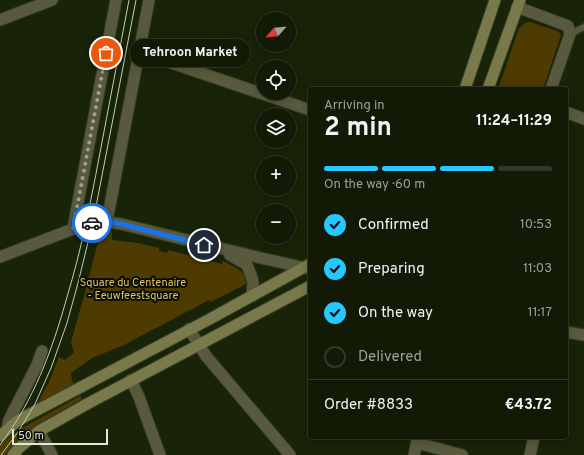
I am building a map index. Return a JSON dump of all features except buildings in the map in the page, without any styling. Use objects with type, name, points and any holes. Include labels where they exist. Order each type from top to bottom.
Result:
[{"type":"main road","points":[[466,87],[493,1]]},
{"type":"main road","points":[[489,87],[519,4]]},
{"type":"main road","points":[[3,432],[28,415],[308,267]]},
{"type":"main road","points":[[13,455],[39,431],[131,380],[308,287]]},
{"type":"street","points":[[0,20],[52,0]]},
{"type":"street","points":[[73,229],[116,0]]},
{"type":"street","points":[[107,221],[149,0]]},
{"type":"street","points":[[519,4],[568,26],[570,34],[552,87]]},
{"type":"street","points":[[139,53],[308,109]]},
{"type":"street","points":[[568,113],[584,119]]},
{"type":"street","points":[[0,257],[86,224],[107,221],[219,248],[308,267]]},
{"type":"street","points":[[219,248],[247,265],[252,274],[252,296]]},
{"type":"street","points":[[189,330],[206,356],[290,455]]},
{"type":"street","points":[[568,332],[584,335]]},
{"type":"street","points":[[3,432],[37,365],[42,351]]},
{"type":"street","points":[[131,380],[139,397],[160,455]]},
{"type":"street","points":[[39,431],[52,455]]},
{"type":"street","points":[[530,455],[534,439]]},
{"type":"street","points":[[414,455],[418,440],[462,455]]},
{"type":"lane","points":[[570,34],[584,27]]},
{"type":"green space","points":[[530,22],[557,31],[561,35],[544,87],[499,87],[519,28],[525,23]]},
{"type":"green space","name":"Square du Centenaire - Eeuwfeestsquare","points":[[95,231],[112,231],[112,240],[138,243],[159,248],[159,251],[167,253],[168,250],[222,264],[223,261],[242,272],[246,279],[246,284],[211,302],[209,300],[124,345],[92,358],[71,373],[74,384],[37,404],[49,382],[59,357],[65,360],[74,353],[71,342],[98,242],[92,242]]},
{"type":"green space","points":[[80,396],[82,399],[37,425],[18,440],[5,455],[0,455],[0,445],[20,429]]},
{"type":"tram line","points":[[0,445],[23,410],[41,374],[55,337],[72,280],[92,193],[129,0]]},
{"type":"tram line","points":[[1,455],[18,432],[35,404],[51,368],[67,323],[93,222],[136,0]]},
{"type":"way so far","points":[[92,223],[73,229],[106,53]]},
{"type":"place","name":"Tehroon Market","points":[[106,53]]},
{"type":"route","points":[[92,223],[107,221],[204,245]]}]
